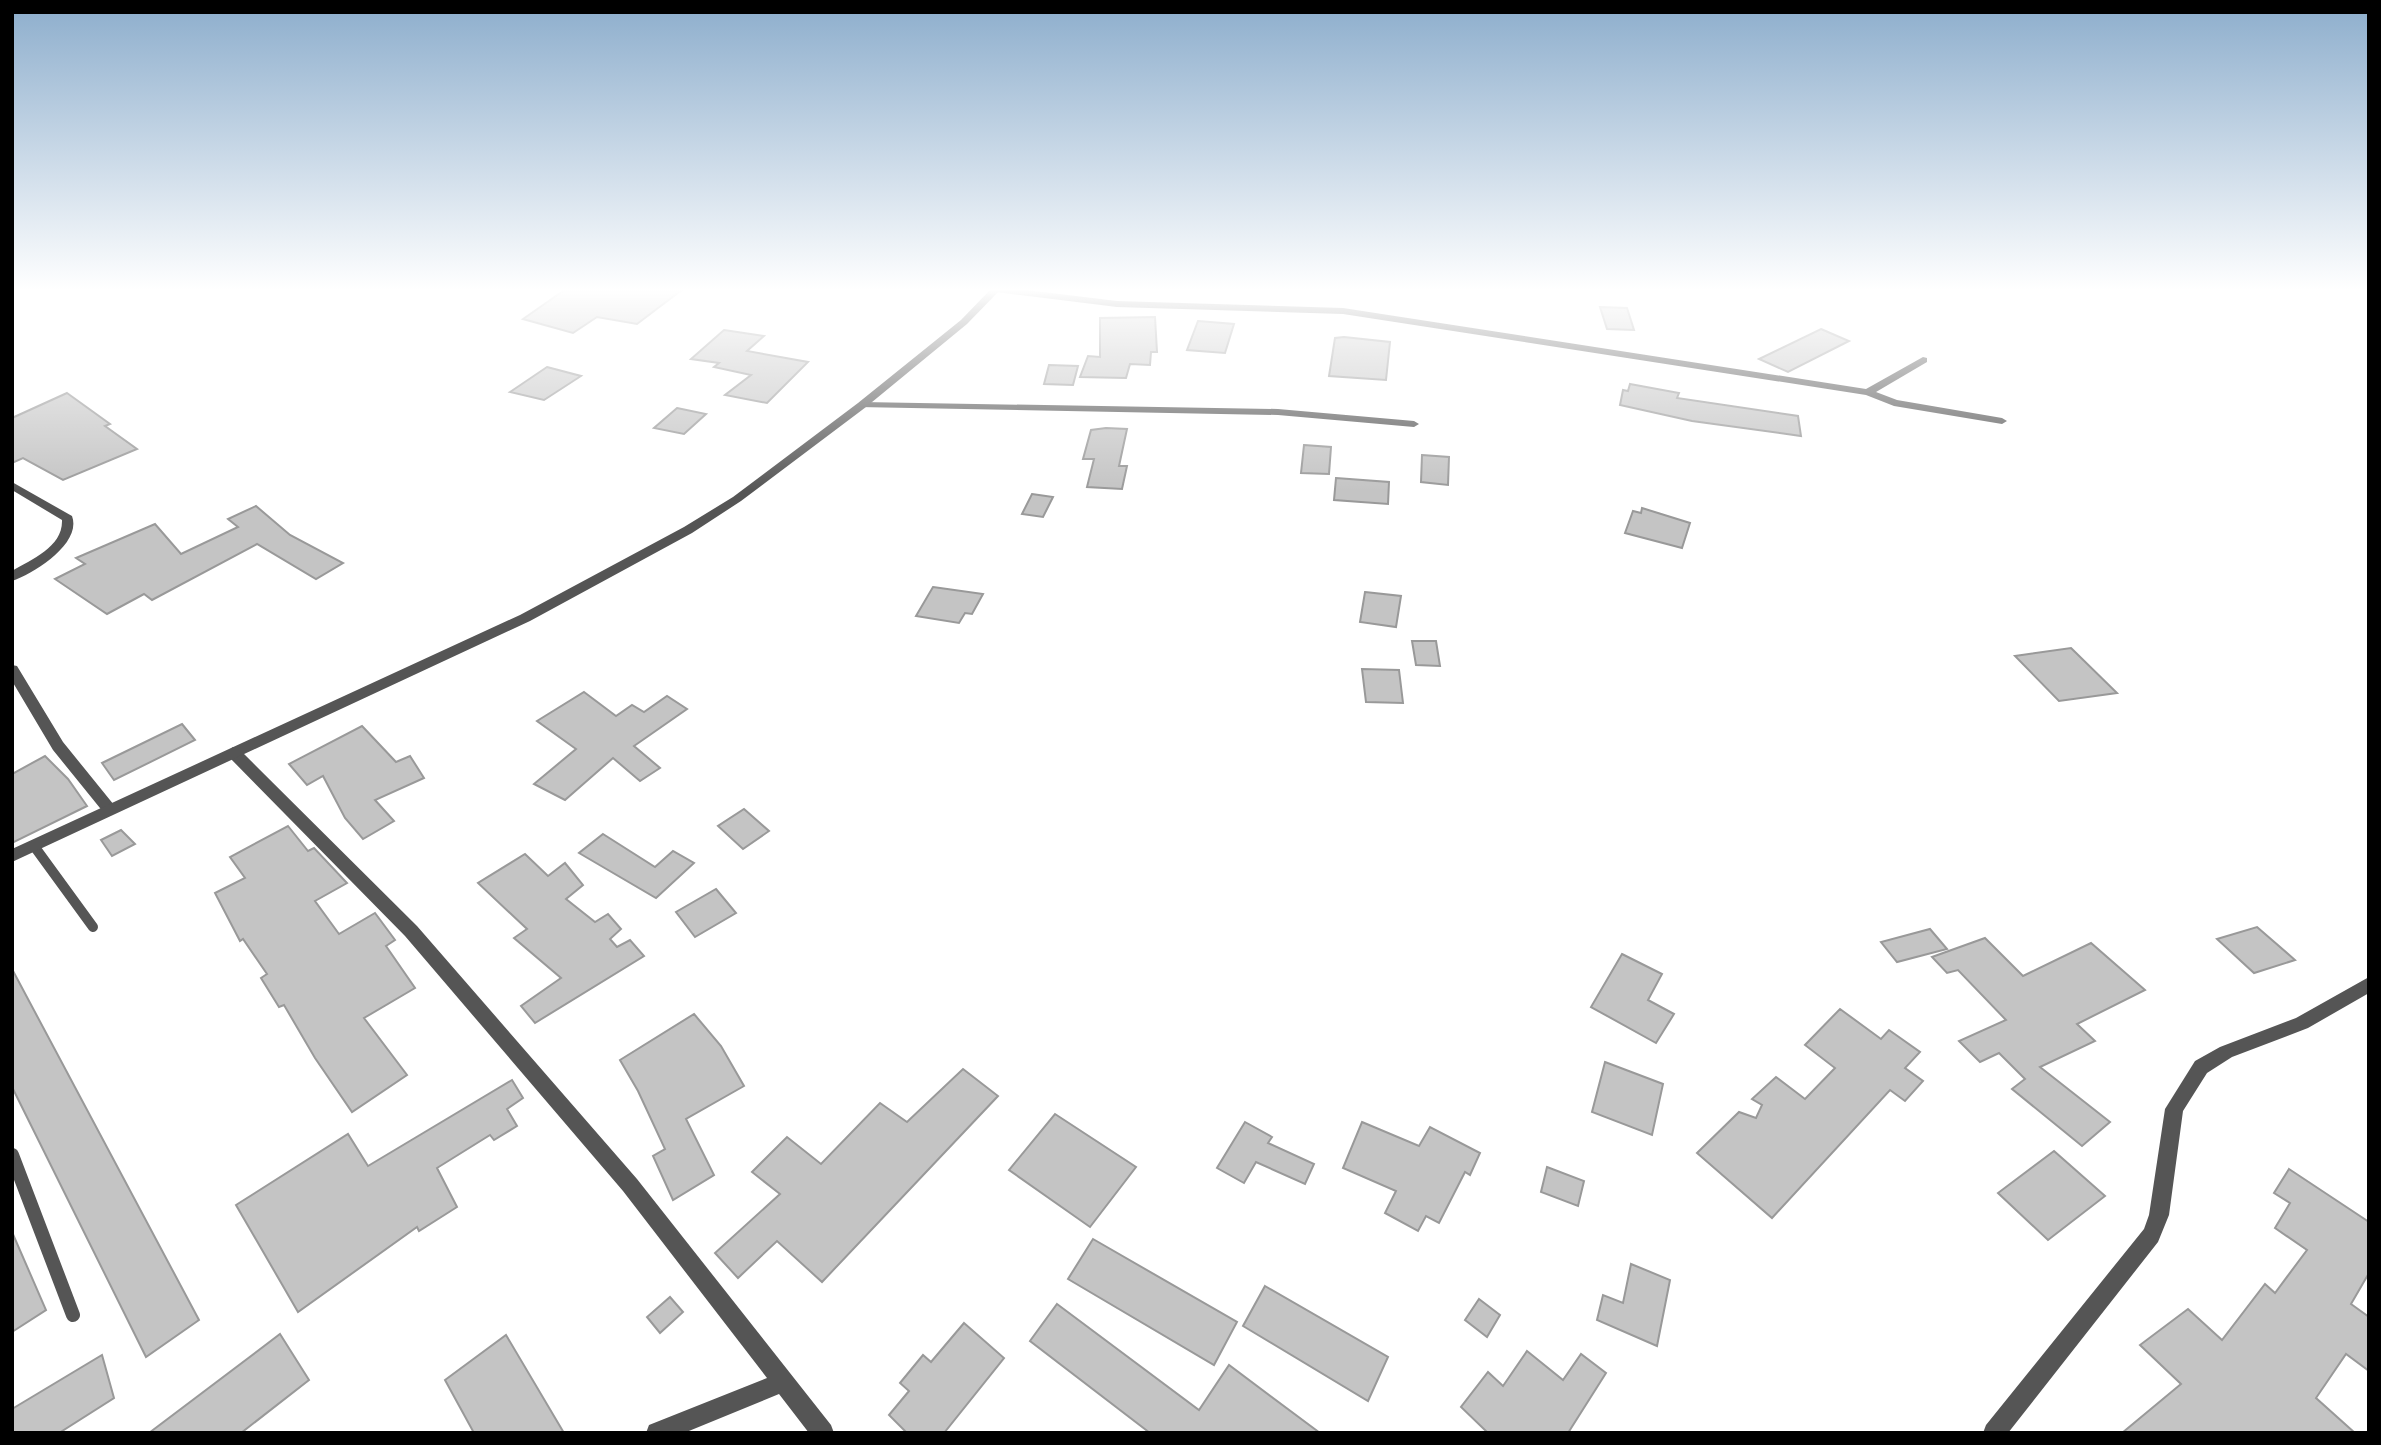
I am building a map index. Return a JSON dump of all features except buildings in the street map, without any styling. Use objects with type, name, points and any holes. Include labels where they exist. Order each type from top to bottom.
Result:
[{"type":"street","points":[[12,856],[108,809],[525,618],[620,567],[729,504],[862,405],[922,356]]},
{"type":"street","points":[[1637,356],[1868,392],[1894,403],[2002,421]]},
{"type":"street","points":[[1868,392],[1923,360]]},
{"type":"street","points":[[862,405],[1278,411],[1414,424]]},
{"type":"street","points":[[12,485],[68,517],[69,523],[63,541],[12,577]]},
{"type":"street","points":[[12,669],[58,746],[108,809]]},
{"type":"street","points":[[233,752],[411,931],[630,1185],[822,1433]]},
{"type":"street","points":[[1994,1433],[2151,1235],[2160,1215],[2174,1109],[2201,1067],[2226,1052],[2302,1023],[2369,984]]},
{"type":"street","points":[[657,1433],[783,1382]]},
{"type":"lane","points":[[34,845],[93,927]]},
{"type":"lane","points":[[12,1155],[73,1315]]}]
